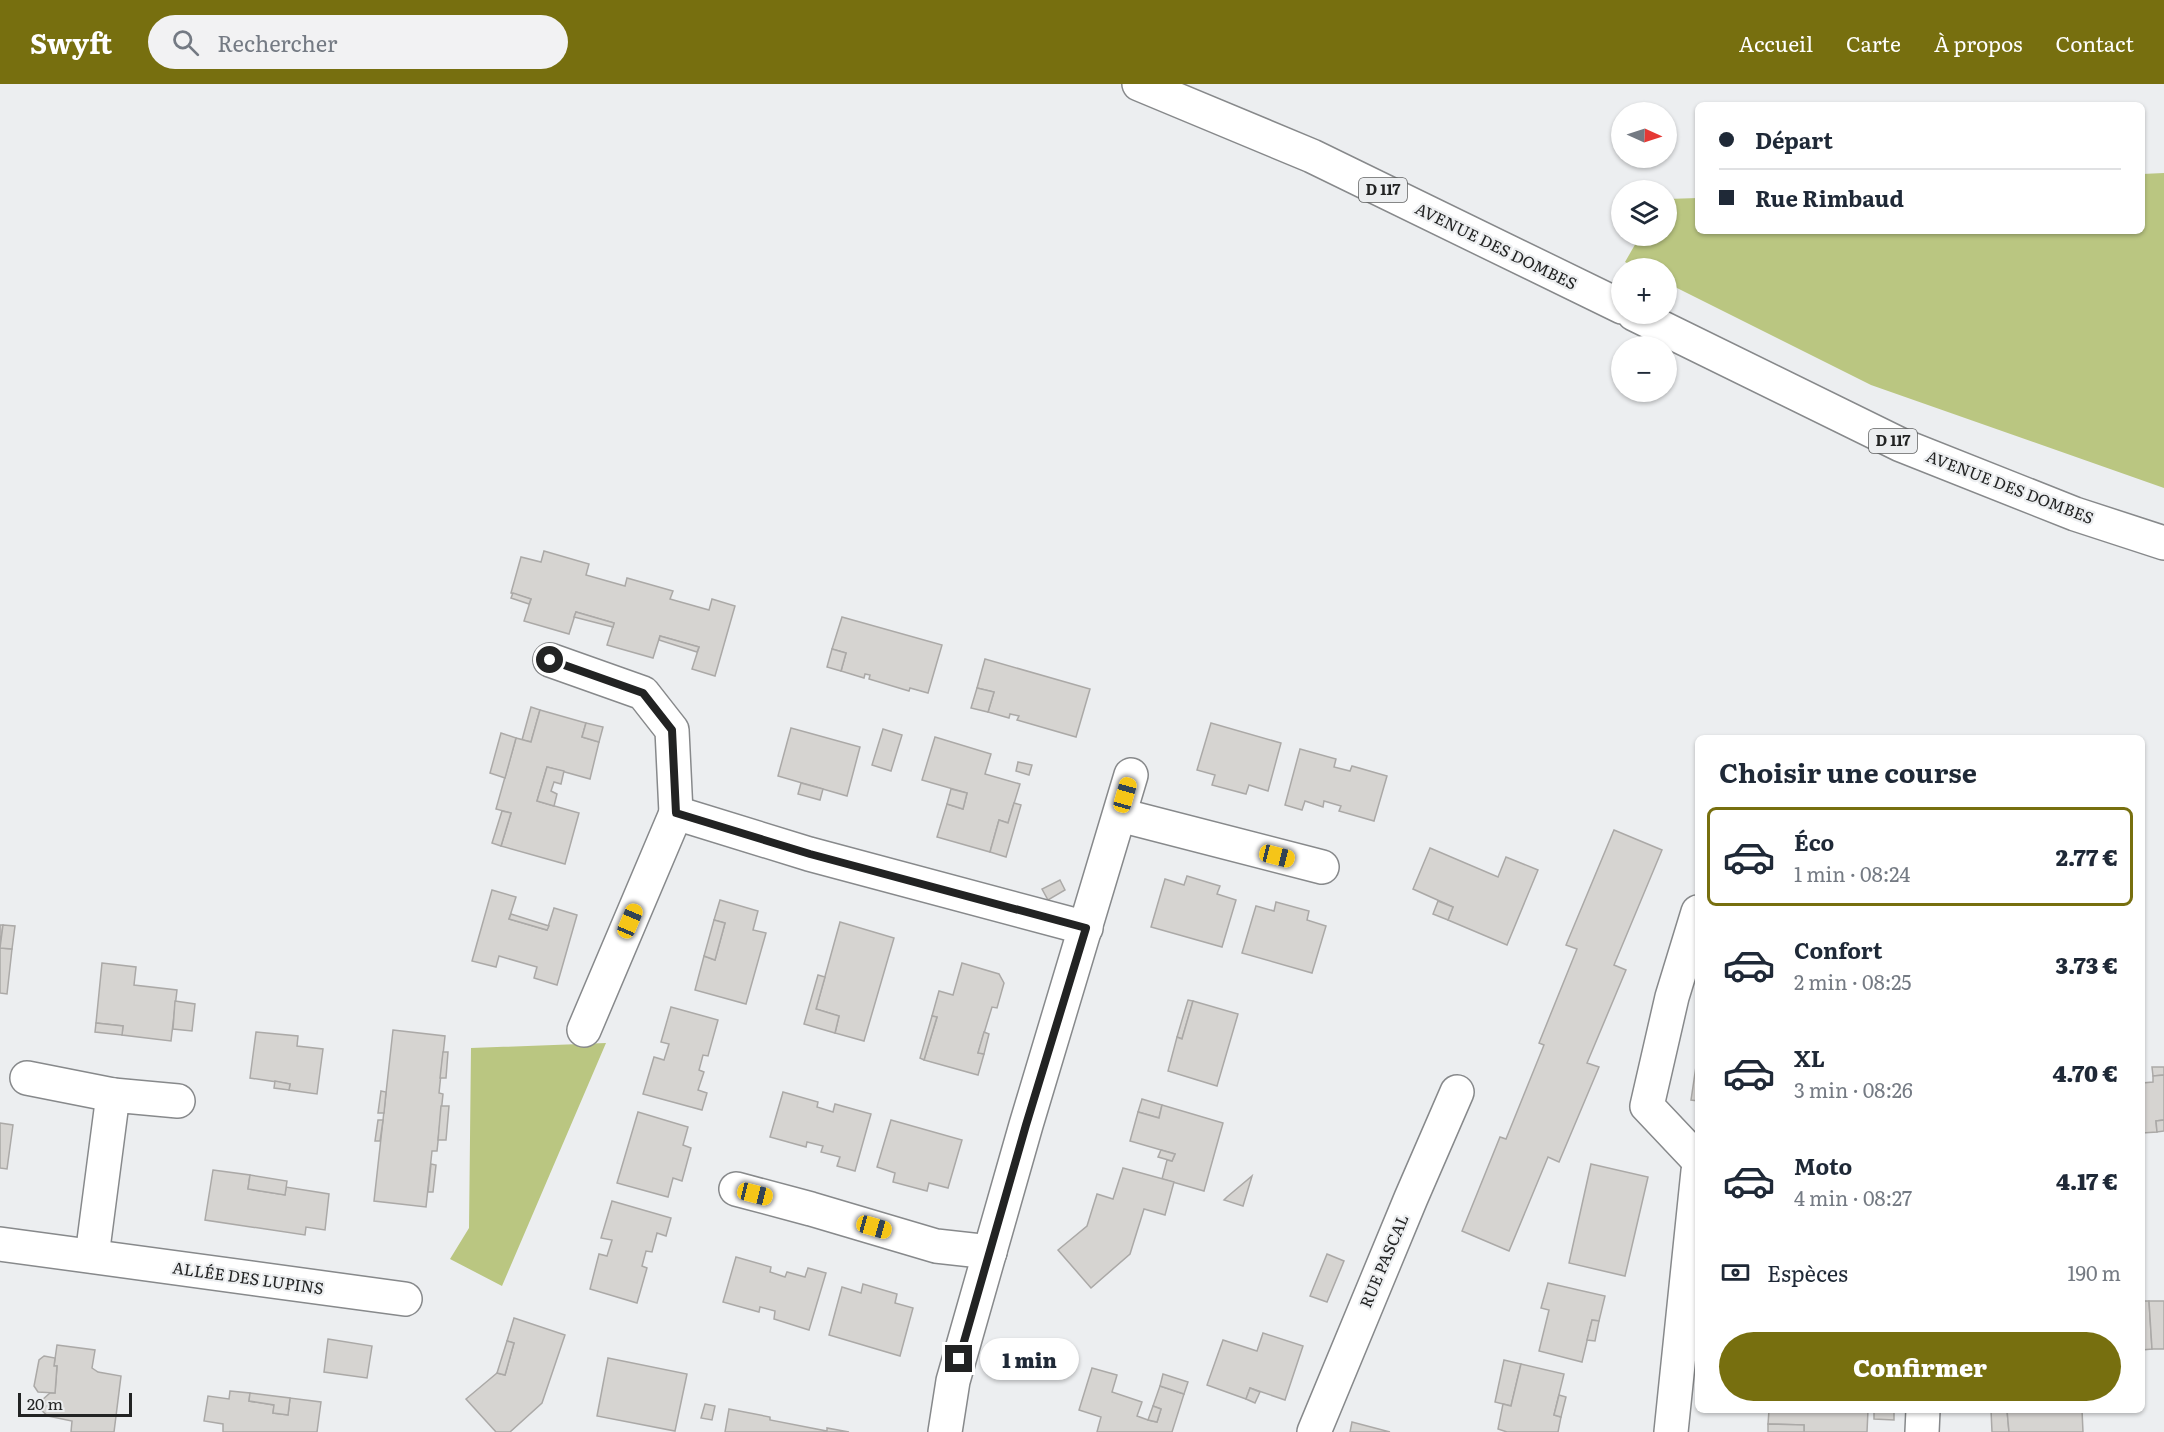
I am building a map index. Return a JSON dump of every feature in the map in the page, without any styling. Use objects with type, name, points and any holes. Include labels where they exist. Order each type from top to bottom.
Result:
[{"type":"street","name":"AVENUE DES DOMBES","points":[[1139,84],[1312,156],[1611,303]]},
{"type":"street","name":"AVENUE DES DOMBES","points":[[1654,324],[1901,445],[2075,514],[2164,543]]},
{"type":"street","points":[[550,660],[643,693],[672,730],[676,813],[584,1030]]},
{"type":"street","points":[[945,1432],[953,1381],[1026,1125],[1131,775]]},
{"type":"street","points":[[676,813],[810,854],[1086,928]]},
{"type":"street","points":[[1120,815],[1322,867]]},
{"type":"street","points":[[1695,922],[1672,997],[1647,1106],[1695,1157]]},
{"type":"street","points":[[27,1078],[113,1095],[178,1101]]},
{"type":"street","name":"RUE PASCAL","points":[[1314,1432],[1457,1092]]},
{"type":"street","points":[[92,1256],[113,1095]]},
{"type":"street","points":[[736,1189],[936,1246],[990,1252]]},
{"type":"street","points":[[1671,1432],[1695,1200]]},
{"type":"street","name":"ALLÉE DES LUPINS","points":[[0,1244],[405,1299]]},
{"type":"street","points":[[1922,1432],[1923,1413]]},
{"type":"green space","points":[[2164,173],[2164,488],[1871,385],[1677,288],[1677,258],[1627,258],[1634,246],[1677,246],[1677,199],[1695,198],[1695,234],[2145,234],[2145,174]]},
{"type":"green space","points":[[606,1043],[502,1286],[450,1259],[469,1228],[471,1048]]},
{"type":"building","points":[[544,551],[589,564],[586,575],[625,586],[627,578],[673,591],[670,599],[709,610],[712,599],[735,606],[715,676],[692,669],[699,647],[660,636],[653,658],[607,645],[614,623],[576,612],[569,634],[524,621],[531,599],[511,593],[521,557],[541,562]]},
{"type":"building","points":[[513,593],[531,599],[529,604],[511,598]]},
{"type":"building","points":[[576,612],[614,623],[613,627],[574,617]]},
{"type":"building","points":[[842,617],[942,645],[928,693],[910,688],[909,691],[869,679],[870,675],[865,674],[864,678],[841,671],[846,653],[832,649]]},
{"type":"building","points":[[660,636],[699,647],[697,652],[659,640]]},
{"type":"building","points":[[832,649],[846,653],[841,671],[827,667]]},
{"type":"building","points":[[985,659],[1090,689],[1076,737],[1017,720],[1019,716],[1010,714],[1009,718],[988,712],[994,692],[977,688]]},
{"type":"building","points":[[977,688],[994,692],[988,712],[971,708]]},
{"type":"building","points":[[531,707],[540,710],[531,742],[522,740]]},
{"type":"building","points":[[540,710],[586,723],[582,737],[599,742],[590,779],[547,767],[537,801],[579,813],[565,864],[501,846],[511,813],[496,809],[516,738],[531,742]]},
{"type":"building","points":[[586,723],[603,727],[599,742],[582,737]]},
{"type":"building","points":[[1211,723],[1281,743],[1268,791],[1249,785],[1246,794],[1212,785],[1215,775],[1197,770]]},
{"type":"building","points":[[791,728],[860,747],[847,796],[778,776]]},
{"type":"building","points":[[883,729],[902,735],[891,771],[872,765]]},
{"type":"building","points":[[501,733],[516,738],[505,778],[490,773]]},
{"type":"building","points":[[935,737],[991,754],[985,774],[1020,784],[1008,823],[999,820],[990,852],[937,837],[947,804],[963,809],[967,793],[922,780]]},
{"type":"building","points":[[1300,749],[1336,759],[1334,767],[1350,771],[1352,766],[1387,776],[1374,821],[1339,811],[1341,806],[1324,801],[1323,807],[1305,801],[1302,810],[1285,805]]},
{"type":"building","points":[[1018,762],[1032,765],[1029,775],[1016,771]]},
{"type":"building","points":[[547,767],[564,771],[561,784],[554,782],[551,791],[557,794],[554,806],[537,801]]},
{"type":"building","points":[[801,783],[823,789],[820,800],[798,794]]},
{"type":"building","points":[[951,789],[967,793],[963,809],[947,804]]},
{"type":"building","points":[[1014,803],[1021,805],[1006,857],[990,852],[999,820],[1008,823]]},
{"type":"building","points":[[502,811],[511,813],[501,846],[492,843]]},
{"type":"building","points":[[1614,830],[1662,850],[1614,965],[1626,970],[1587,1063],[1599,1067],[1559,1162],[1548,1157],[1509,1251],[1462,1231],[1500,1137],[1506,1139],[1544,1045],[1539,1043],[1577,949],[1566,945]]},
{"type":"building","points":[[1430,848],[1498,877],[1506,857],[1538,870],[1507,945],[1448,920],[1453,907],[1413,889]]},
{"type":"building","points":[[1187,876],[1220,886],[1217,894],[1236,900],[1222,947],[1151,927],[1165,879],[1184,885]]},
{"type":"building","points":[[1060,880],[1065,890],[1048,900],[1042,889]]},
{"type":"building","points":[[492,890],[516,897],[509,919],[547,930],[554,908],[577,915],[557,985],[534,978],[537,967],[499,956],[496,967],[472,961]]},
{"type":"building","points":[[720,900],[758,911],[753,930],[766,933],[746,1004],[695,990],[704,956],[715,960],[725,923],[714,920]]},
{"type":"building","points":[[1438,901],[1453,907],[1448,920],[1433,914]]},
{"type":"building","points":[[1276,902],[1309,911],[1307,920],[1326,926],[1312,973],[1242,953],[1256,906],[1274,911]]},
{"type":"building","points":[[511,914],[549,926],[547,930],[509,919]]},
{"type":"building","points":[[714,920],[725,923],[715,960],[704,956]]},
{"type":"building","points":[[840,922],[894,938],[864,1041],[835,1033],[839,1016],[816,1009]]},
{"type":"building","points":[[0,925],[3,925],[0,948]]},
{"type":"building","points":[[3,925],[15,926],[12,949],[0,948]]},
{"type":"building","points":[[0,948],[12,949],[7,994],[0,993]]},
{"type":"building","points":[[102,963],[136,967],[134,985],[177,990],[171,1041],[122,1035],[123,1026],[96,1023]]},
{"type":"building","points":[[962,963],[999,974],[1004,983],[997,1008],[992,1007],[978,1053],[984,1054],[978,1075],[924,1060],[937,1017],[932,1016],[939,991],[953,995]]},
{"type":"building","points":[[818,975],[825,977],[816,1009],[839,1016],[835,1033],[804,1024]]},
{"type":"building","points":[[1188,1000],[1193,1001],[1182,1039],[1177,1037]]},
{"type":"building","points":[[175,1001],[195,1004],[192,1031],[173,1029]]},
{"type":"building","points":[[1193,1001],[1238,1014],[1217,1086],[1168,1071],[1177,1037],[1182,1039]]},
{"type":"building","points":[[671,1007],[718,1020],[708,1056],[703,1055],[699,1070],[704,1072],[698,1090],[707,1093],[702,1110],[643,1094],[654,1057],[664,1060],[669,1044],[661,1042]]},
{"type":"building","points":[[932,1016],[937,1017],[924,1060],[920,1058]]},
{"type":"building","points":[[96,1023],[123,1026],[122,1035],[95,1032]]},
{"type":"building","points":[[393,1030],[445,1036],[439,1093],[443,1094],[437,1151],[432,1151],[426,1207],[374,1201]]},
{"type":"building","points":[[256,1032],[298,1036],[297,1046],[323,1049],[317,1094],[289,1090],[290,1084],[250,1078]]},
{"type":"building","points":[[984,1032],[989,1034],[984,1054],[978,1053]]},
{"type":"building","points":[[443,1052],[448,1052],[446,1078],[440,1078]]},
{"type":"building","points":[[2152,1067],[2164,1067],[2164,1075],[2153,1076]]},
{"type":"building","points":[[1695,1073],[1695,1101],[1691,1100]]},
{"type":"building","points":[[2164,1075],[2164,1120],[2156,1121],[2157,1132],[2145,1133],[2145,1083],[2153,1082],[2153,1076]]},
{"type":"building","points":[[275,1081],[290,1084],[289,1090],[274,1088]]},
{"type":"building","points":[[381,1091],[386,1092],[384,1113],[378,1113]]},
{"type":"building","points":[[783,1092],[818,1102],[817,1107],[833,1112],[835,1104],[871,1114],[855,1171],[837,1166],[840,1157],[821,1152],[823,1146],[807,1142],[806,1147],[770,1137]]},
{"type":"building","points":[[1142,1099],[1162,1105],[1159,1118],[1138,1112]]},
{"type":"building","points":[[1162,1105],[1223,1123],[1204,1191],[1162,1179],[1167,1160],[1172,1161],[1175,1154],[1130,1141],[1138,1112],[1159,1118]]},
{"type":"building","points":[[441,1106],[449,1106],[446,1140],[438,1140]]},
{"type":"building","points":[[638,1112],[688,1127],[683,1145],[691,1148],[682,1181],[673,1178],[668,1197],[617,1183]]},
{"type":"building","points":[[378,1120],[383,1120],[380,1141],[375,1141]]},
{"type":"building","points":[[891,1120],[962,1140],[948,1188],[929,1183],[927,1191],[893,1182],[895,1173],[877,1167]]},
{"type":"building","points":[[2164,1120],[2164,1131],[2157,1132],[2156,1121]]},
{"type":"building","points":[[0,1123],[13,1125],[7,1169],[0,1168]]},
{"type":"building","points":[[1161,1150],[1175,1154],[1172,1161],[1158,1157]]},
{"type":"building","points":[[431,1164],[436,1165],[433,1192],[428,1192]]},
{"type":"building","points":[[1591,1164],[1648,1177],[1625,1276],[1569,1263]]},
{"type":"building","points":[[1123,1168],[1174,1182],[1165,1215],[1144,1209],[1130,1254],[1091,1288],[1058,1250],[1087,1226],[1097,1194],[1113,1199]]},
{"type":"building","points":[[213,1170],[250,1175],[248,1189],[285,1195],[286,1187],[329,1194],[325,1230],[306,1227],[305,1235],[205,1220]]},
{"type":"building","points":[[250,1175],[287,1181],[285,1195],[248,1189]]},
{"type":"building","points":[[1252,1176],[1243,1206],[1224,1200],[1227,1197]]},
{"type":"building","points":[[612,1201],[671,1218],[666,1236],[657,1233],[652,1252],[646,1251],[642,1266],[647,1268],[637,1303],[590,1289],[599,1254],[607,1256],[612,1240],[601,1238]]},
{"type":"building","points":[[1327,1254],[1344,1261],[1327,1302],[1310,1296]]},
{"type":"building","points":[[736,1257],[771,1267],[770,1272],[785,1277],[787,1272],[805,1277],[808,1268],[826,1273],[809,1330],[774,1319],[775,1311],[760,1307],[759,1312],[723,1302]]},
{"type":"building","points":[[1548,1283],[1605,1296],[1599,1321],[1592,1320],[1582,1362],[1539,1351],[1549,1310],[1541,1308]]},
{"type":"building","points":[[863,1284],[897,1294],[895,1303],[913,1308],[900,1356],[829,1335],[842,1287],[861,1293]]},
{"type":"building","points":[[2145,1301],[2149,1301],[2152,1349],[2145,1350]]},
{"type":"building","points":[[2149,1301],[2164,1301],[2164,1349],[2152,1349]]},
{"type":"building","points":[[514,1318],[565,1335],[542,1403],[510,1432],[496,1432],[466,1399],[497,1373],[505,1375],[514,1343],[507,1341]]},
{"type":"building","points":[[1592,1320],[1599,1321],[1595,1341],[1587,1340]]},
{"type":"building","points":[[1263,1333],[1303,1346],[1285,1400],[1250,1388],[1246,1399],[1207,1385],[1223,1340],[1257,1351]]},
{"type":"building","points":[[328,1339],[372,1346],[367,1378],[324,1372]]},
{"type":"building","points":[[507,1341],[514,1343],[505,1375],[497,1373]]},
{"type":"building","points":[[57,1345],[95,1350],[92,1368],[98,1372],[121,1376],[114,1432],[71,1432],[72,1421],[48,1416],[41,1410],[42,1400],[50,1393],[55,1393],[57,1366],[54,1366]]},
{"type":"building","points":[[44,1356],[55,1358],[54,1366],[57,1366],[55,1393],[38,1392],[34,1386],[39,1360]]},
{"type":"building","points":[[608,1358],[687,1374],[675,1431],[597,1416]]},
{"type":"building","points":[[1504,1360],[1521,1364],[1511,1406],[1495,1402]]},
{"type":"building","points":[[1521,1364],[1564,1374],[1554,1415],[1561,1417],[1558,1432],[1507,1432],[1498,1429],[1503,1404],[1511,1406]]},
{"type":"building","points":[[1092,1368],[1117,1375],[1112,1392],[1142,1402],[1137,1416],[1148,1420],[1157,1422],[1161,1409],[1153,1406],[1160,1386],[1184,1394],[1172,1432],[1097,1432],[1101,1417],[1079,1410]]},
{"type":"building","points":[[1163,1374],[1188,1382],[1184,1394],[1160,1386]]},
{"type":"building","points":[[1250,1388],[1260,1392],[1255,1403],[1246,1399]]},
{"type":"building","points":[[230,1391],[250,1393],[249,1401],[274,1405],[273,1413],[288,1415],[290,1398],[321,1402],[317,1432],[223,1432],[223,1424],[204,1421],[208,1396],[229,1399]]},
{"type":"building","points":[[250,1393],[290,1398],[288,1415],[273,1413],[274,1405],[249,1401]]},
{"type":"building","points":[[1559,1395],[1566,1397],[1561,1417],[1554,1415]]},
{"type":"building","points":[[705,1404],[715,1406],[712,1420],[701,1418]]},
{"type":"building","points":[[1153,1406],[1161,1409],[1157,1422],[1148,1420]]},
{"type":"building","points":[[729,1409],[827,1431],[827,1428],[849,1432],[725,1432]]},
{"type":"building","points":[[1769,1413],[1868,1413],[1867,1432],[1804,1432],[1804,1425],[1768,1424]]},
{"type":"building","points":[[1874,1413],[1894,1413],[1894,1420],[1874,1419]]},
{"type":"building","points":[[1991,1413],[2007,1413],[2009,1432],[1992,1432]]},
{"type":"building","points":[[2007,1413],[2082,1413],[2083,1432],[2009,1432]]},
{"type":"building","points":[[1352,1422],[1390,1432],[1350,1432]]},
{"type":"building","points":[[1768,1424],[1804,1425],[1804,1432],[1768,1432]]},
{"type":"route","points":[[550,660],[643,693],[672,730],[676,813],[810,854],[1086,928],[1026,1125],[959,1359]]}]
